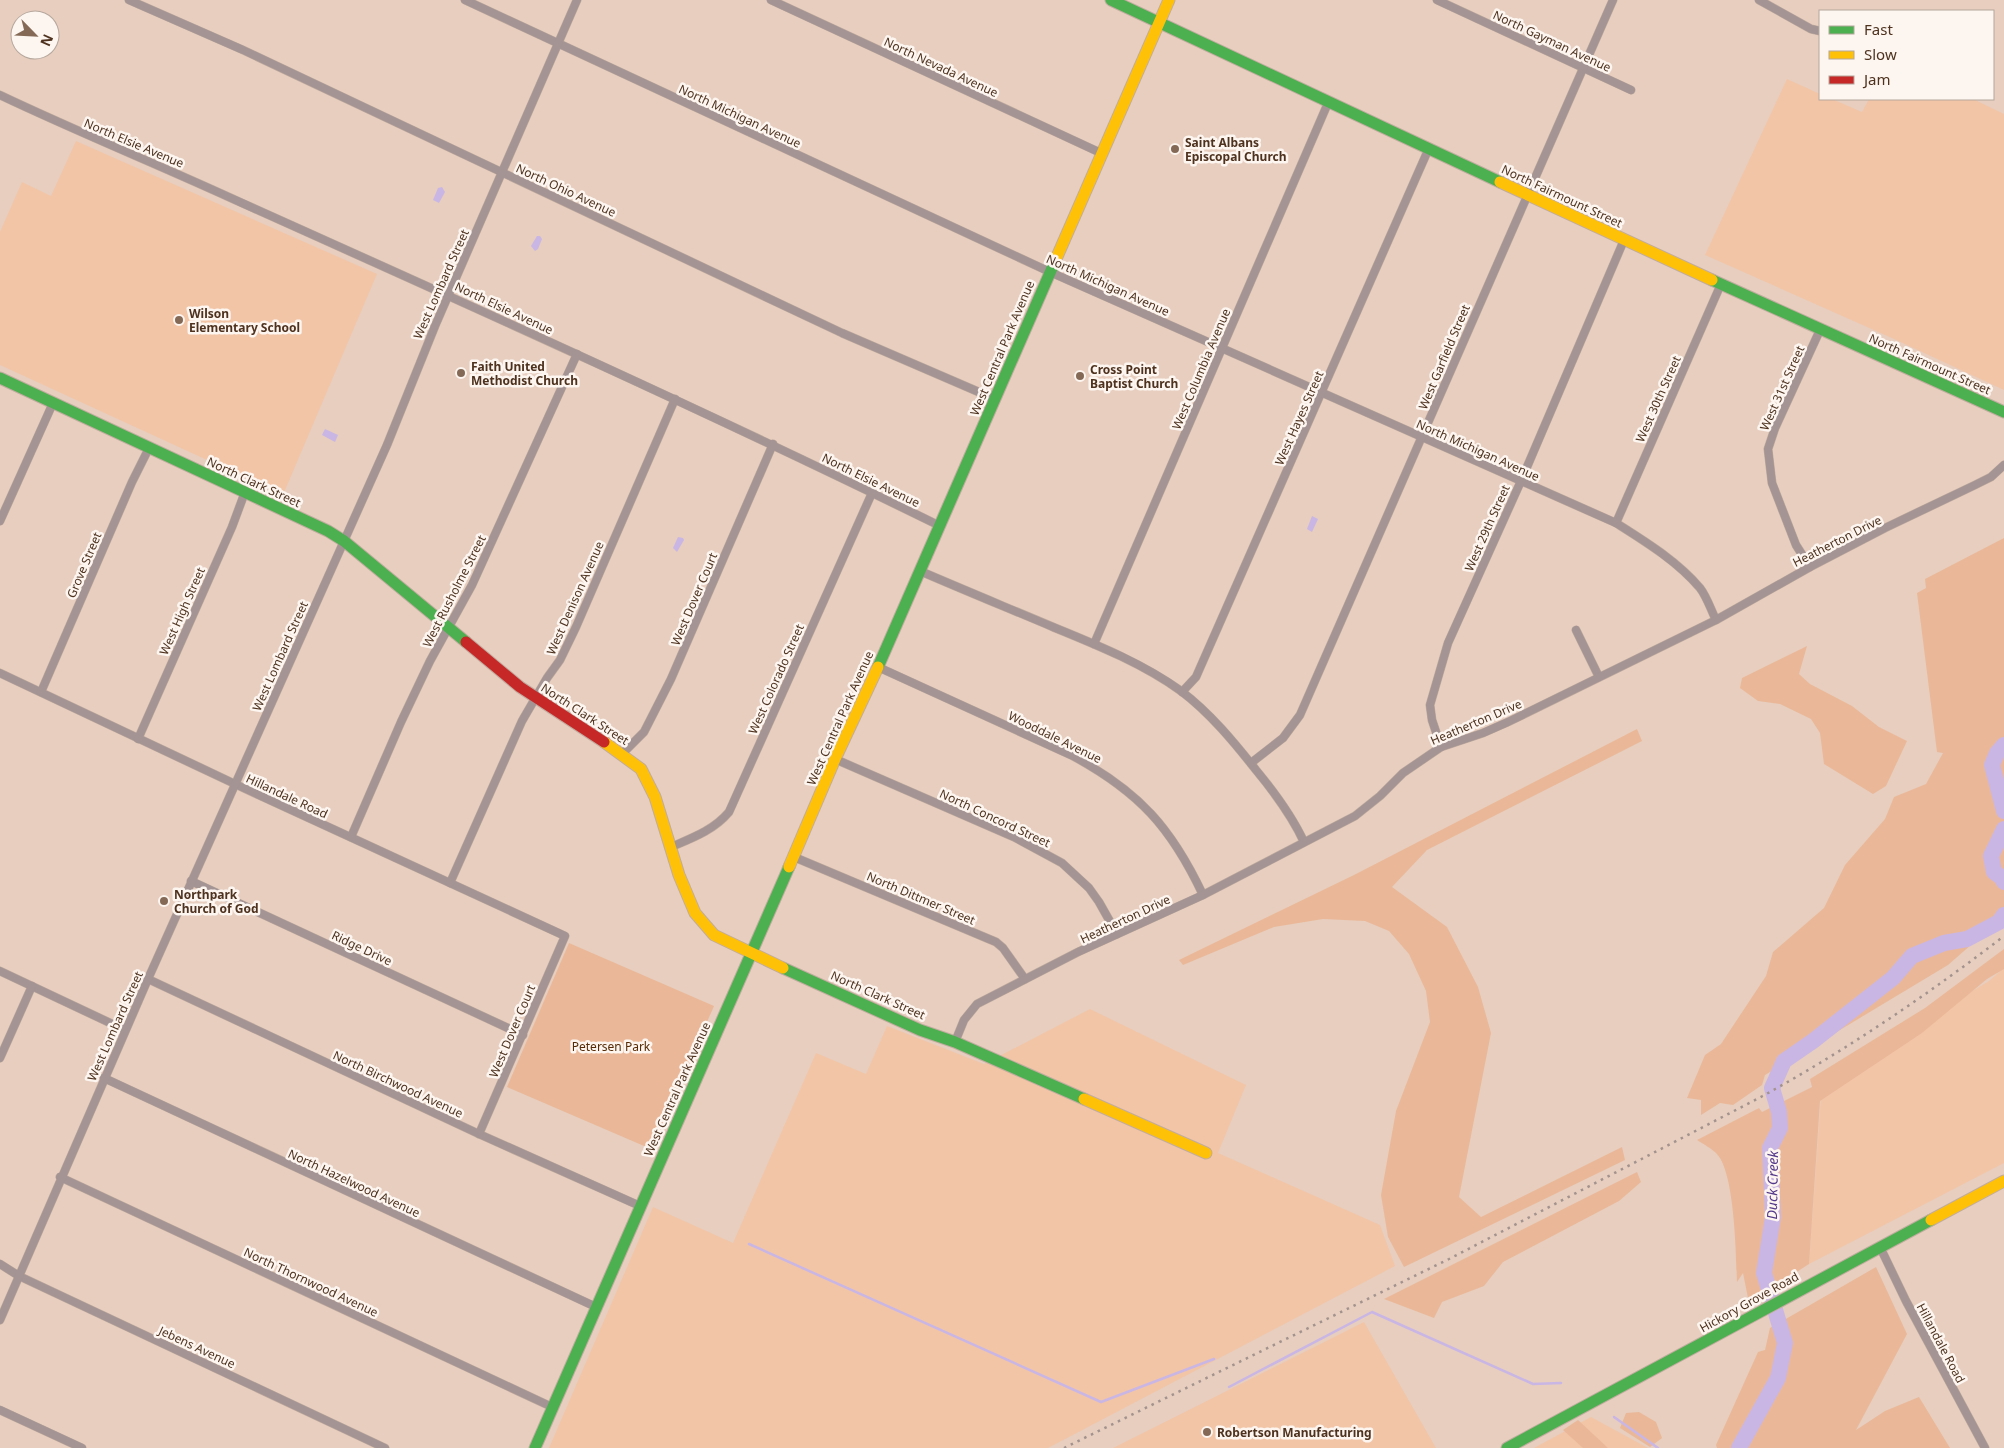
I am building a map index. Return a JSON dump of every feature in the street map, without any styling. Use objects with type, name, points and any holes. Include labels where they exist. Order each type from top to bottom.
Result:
[{"type":"street","name":"North Ohio Avenue","points":[[129,0],[243,50],[842,333],[995,399]]},
{"type":"street","name":"North Michigan Avenue","points":[[465,0],[1050,272],[1616,523],[1655,548],[1687,575],[1702,590],[1716,620]]},
{"type":"street","name":"West Lombard Street","points":[[0,1320],[60,1177],[125,1030],[387,445],[448,295],[577,0]]},
{"type":"street","name":"North Nevada Avenue","points":[[771,0],[1103,154]]},
{"type":"street","name":"North Fairmount Street","points":[[1111,0],[1624,240],[2004,412]]},
{"type":"street","name":"West Central Park Avenue","points":[[535,1448],[794,857],[835,758],[878,668],[1169,0]]},
{"type":"street","name":"North Gayman Avenue","points":[[1437,0],[1631,90]]},
{"type":"street","name":"West Garfield Street","points":[[1251,763],[1283,738],[1300,715],[1613,0]]},
{"type":"street","points":[[1759,0],[1811,29],[1819,31]]},
{"type":"street","name":"North Elsie Avenue","points":[[0,95],[88,136],[448,295],[774,444],[940,526]]},
{"type":"street","name":"West Columbia Avenue","points":[[1094,644],[1328,103]]},
{"type":"street","name":"West Hayes Street","points":[[1182,692],[1196,677],[1429,148]]},
{"type":"street","name":"West 29th Street","points":[[1441,747],[1432,720],[1430,705],[1448,643],[1624,240]]},
{"type":"street","name":"West 30th Street","points":[[1616,523],[1721,284]]},
{"type":"street","name":"West 31st Street","points":[[1810,567],[1796,545],[1772,483],[1768,449],[1775,428],[1820,330]]},
{"type":"street","name":"West Rusholme Street","points":[[351,837],[401,722],[480,567],[577,354]]},
{"type":"street","name":"North Clark Street","points":[[0,378],[245,492],[344,541],[535,698],[580,725],[622,754],[641,769],[656,797],[679,875],[695,913],[714,935],[751,954],[920,1030],[954,1042],[1206,1153]]},
{"type":"street","name":"West Denison Avenue","points":[[450,883],[522,721],[560,660],[576,626],[675,399]]},
{"type":"street","points":[[0,521],[52,403]]},
{"type":"street","name":"West Dover Court","points":[[622,754],[644,732],[671,679],[774,444]]},
{"type":"street","name":"Grove Street","points":[[41,692],[132,482],[149,448]]},
{"type":"street","name":"Heatherton Drive","points":[[954,1042],[964,1020],[977,1004],[1117,934],[1203,895],[1355,816],[1380,796],[1403,773],[1441,747],[1484,733],[1508,722],[1716,620],[1810,567],[1885,528],[1975,486],[1991,477],[2004,465]]},
{"type":"street","name":"West High Street","points":[[138,738],[232,528],[245,492]]},
{"type":"street","name":"West Colorado Street","points":[[671,847],[706,832],[721,821],[729,812],[872,493]]},
{"type":"street","points":[[920,572],[1094,644],[1131,661],[1182,692],[1238,747],[1296,824],[1304,842]]},
{"type":"street","points":[[1576,630],[1599,677]]},
{"type":"street","name":"Wooddale Avenue","points":[[878,668],[1073,756],[1103,773],[1130,792],[1159,821],[1190,867],[1203,895]]},
{"type":"street","name":"Hillandale Road","points":[[0,673],[565,936]]},
{"type":"street","name":"North Concord Street","points":[[835,758],[1014,837],[1062,863],[1089,888],[1117,934]]},
{"type":"street","name":"North Dittmer Street","points":[[794,857],[996,942],[1025,979]]},
{"type":"street","name":"Ridge Drive","points":[[191,881],[523,1034]]},
{"type":"street","name":"West Dover Court","points":[[479,1134],[565,936]]},
{"type":"street","points":[[0,971],[125,1030]]},
{"type":"street","name":"North Birchwood Avenue","points":[[148,979],[479,1134],[640,1206]]},
{"type":"street","points":[[0,1058],[32,986]]},
{"type":"street","name":"North Hazelwood Avenue","points":[[104,1078],[452,1242],[596,1307]]},
{"type":"street","name":"North Thornwood Avenue","points":[[60,1177],[552,1407]]},
{"type":"street","name":"Hickory Grove Road","points":[[1507,1448],[2004,1181]]},
{"type":"street","name":"Hillandale Road","points":[[1880,1247],[1906,1301],[1985,1448]]},
{"type":"street","name":"Jebens Avenue","points":[[0,1264],[19,1276],[385,1448]]},
{"type":"street","points":[[0,1410],[82,1448]]},
{"type":"shaded area","points":[[1787,79],[1819,94],[1819,100],[1834,100],[1862,112],[1868,100],[1975,100],[2004,114],[2004,390],[1705,255]]},
{"type":"shaded area","name":"Wilson Elementary School","points":[[76,141],[377,274],[283,495],[0,365],[0,232],[22,182],[51,196]]},
{"type":"shaded area","points":[[442,187],[445,192],[439,203],[433,200],[438,188]]},
{"type":"shaded area","points":[[537,236],[540,236],[542,239],[538,249],[535,251],[531,246]]},
{"type":"shaded area","points":[[325,429],[338,435],[335,442],[322,435]]},
{"type":"shaded area","points":[[1312,516],[1318,519],[1312,532],[1307,529]]},
{"type":"shaded area","points":[[678,537],[684,540],[677,552],[673,548]]},
{"type":"shaded area","points":[[2004,968],[2004,1163],[1809,1264],[1822,1082],[1989,981]]},
{"type":"shaded area","points":[[1090,1009],[1246,1085],[1218,1153],[1380,1225],[1395,1266],[1048,1448],[549,1448],[653,1207],[733,1243],[816,1053],[866,1074],[887,1026],[984,1064]]},
{"type":"shaded area","points":[[1364,1322],[1436,1448],[1113,1448]]},
{"type":"shaded area","points":[[1591,1417],[1648,1448],[1534,1448]]},
{"type":"green space","points":[[2004,538],[2004,916],[1948,965],[1765,1075],[1762,1085],[1733,1105],[1720,1103],[1701,1115],[1701,1100],[1687,1098],[1705,1055],[1721,1044],[1766,976],[1773,952],[1824,908],[1845,865],[1885,819],[1894,797],[1926,784],[1943,753],[1937,752],[1917,593],[1926,588],[1925,579]]},
{"type":"green space","points":[[1807,646],[1799,674],[1810,684],[1852,706],[1879,727],[1907,741],[1886,786],[1873,794],[1824,764],[1820,733],[1811,719],[1780,704],[1758,701],[1740,688],[1742,678]]},
{"type":"green space","points":[[1637,729],[1642,741],[1427,850],[1392,887],[1447,927],[1478,987],[1491,1033],[1459,1197],[1481,1217],[1622,1147],[1625,1160],[1404,1267],[1388,1237],[1381,1195],[1396,1111],[1430,1022],[1426,991],[1409,954],[1389,931],[1365,921],[1323,919],[1274,927],[1183,965],[1179,960],[1354,875]]},
{"type":"green space","name":"Petersen Park","points":[[569,943],[714,1006],[651,1149],[507,1087]]},
{"type":"green space","points":[[2004,949],[2004,969],[1987,979],[1922,1033],[1820,1101],[1809,1264],[1749,1303],[1743,1273],[1737,1282],[1733,1214],[1727,1177],[1716,1153],[1697,1140],[1759,1108],[1762,1112],[1812,1087],[1810,1079],[1925,1008]]},
{"type":"green space","points":[[1637,1172],[1641,1182],[1619,1201],[1503,1262],[1484,1286],[1442,1302],[1434,1318],[1384,1299]]},
{"type":"green space","points":[[1876,1267],[1907,1334],[1856,1430],[1885,1411],[1919,1397],[1950,1448],[1745,1448],[1750,1420],[1736,1448],[1717,1448],[1716,1445],[1758,1352],[1765,1350],[1770,1328]]},
{"type":"green space","points":[[1639,1412],[1656,1422],[1662,1438],[1650,1447],[1620,1428],[1626,1413]]},
{"type":"green space","points":[[1578,1420],[1608,1448],[1583,1448],[1563,1430]]},
{"type":"waterway","name":"Duck Creek","points":[[2004,745],[1997,753],[1992,765],[2004,811]]},
{"type":"waterway","name":"Duck Creek","points":[[2004,829],[1991,856],[1994,872],[2004,882]]},
{"type":"waterway","name":"Duck Creek","points":[[1739,1448],[1778,1378],[1785,1343],[1764,1273],[1773,1217],[1770,1148],[1780,1128],[1779,1112],[1772,1088],[1784,1061],[1813,1041],[1893,978],[1912,956],[1944,943],[1967,939],[1999,922],[2004,915]]},
{"type":"waterway","points":[[749,1244],[1101,1402],[1214,1359]]},
{"type":"waterway","points":[[1229,1387],[1372,1312],[1533,1384],[1561,1383]]},
{"type":"waterway","points":[[1614,1417],[1658,1448]]},
{"type":"railway","points":[[1064,1448],[1449,1259],[1759,1098],[1854,1042],[1945,980],[2004,936]]},
{"type":"traffic: fast","points":[[1111,0],[1500,182]]},
{"type":"traffic: fast","points":[[878,667],[1056,259]]},
{"type":"traffic: fast","points":[[1712,280],[2004,412]]},
{"type":"traffic: fast","points":[[0,378],[328,531],[344,541],[466,642]]},
{"type":"traffic: fast","points":[[535,1448],[789,867]]},
{"type":"traffic: fast","points":[[783,968],[920,1030],[955,1042],[1084,1099]]},
{"type":"traffic: fast","points":[[1507,1448],[1931,1220]]},
{"type":"traffic: slow","points":[[1056,259],[1169,0]]},
{"type":"traffic: slow","points":[[1500,182],[1712,280]]},
{"type":"traffic: slow","points":[[789,867],[835,759],[878,667]]},
{"type":"traffic: slow","points":[[604,742],[641,769],[655,797],[679,875],[695,913],[714,935],[783,968]]},
{"type":"traffic: slow","points":[[1084,1099],[1206,1153]]},
{"type":"traffic: slow","points":[[1931,1220],[2004,1181]]},
{"type":"traffic: jam","points":[[466,642],[520,687],[604,742]]},
{"type":"place","name":"Saint Albans Episcopal Church","points":[[1175,149]]},
{"type":"place","name":"Wilson Elementary School","points":[[179,320]]},
{"type":"place","name":"Faith United Methodist Church","points":[[461,373]]},
{"type":"place","name":"Cross Point Baptist Church","points":[[1080,376]]},
{"type":"place","name":"Northpark Church of God","points":[[164,901]]},
{"type":"place","name":"Robertson Manufacturing","points":[[1207,1432]]}]
